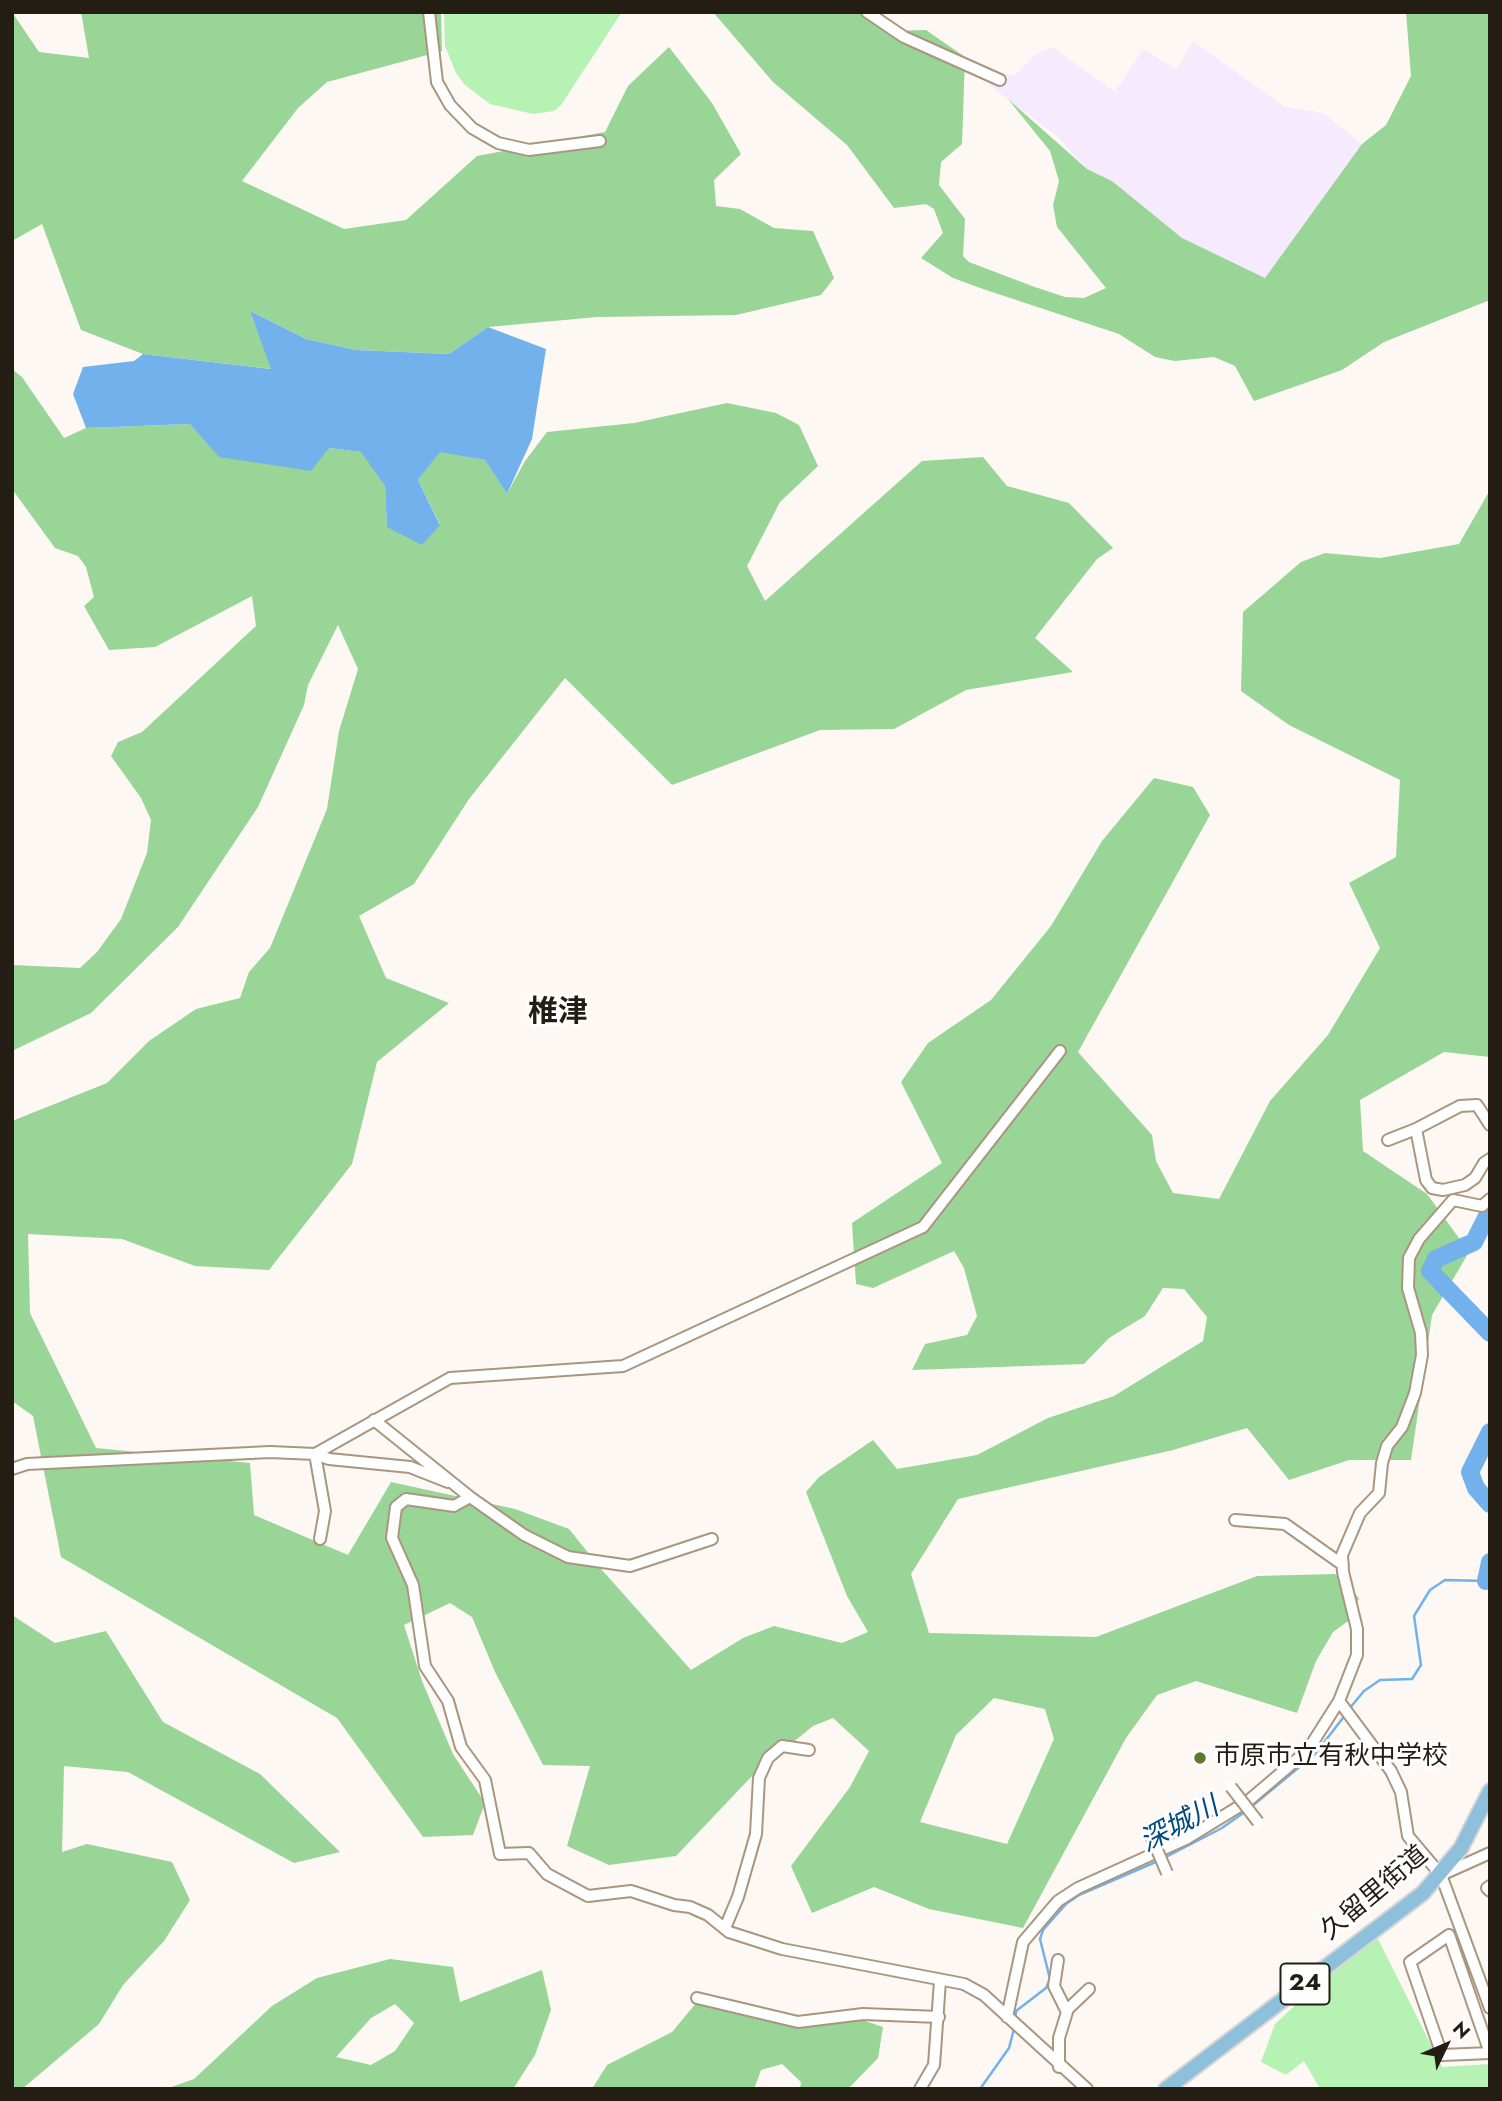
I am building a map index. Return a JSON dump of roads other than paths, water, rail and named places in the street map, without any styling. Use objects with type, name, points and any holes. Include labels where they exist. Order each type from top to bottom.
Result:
[{"type":"main road","name":"久留里街道","points":[[1166,2089],[1413,1901],[1441,1875],[1461,1848],[1490,1791]]},
{"type":"street","points":[[429,12],[437,82],[450,105],[472,128],[498,142],[529,150],[600,141]]},
{"type":"street","points":[[867,12],[904,37],[1000,80]]},
{"type":"street","points":[[315,1454],[450,1378],[623,1366],[923,1227],[1060,1051]]},
{"type":"street","points":[[1388,1140],[1460,1106],[1478,1105],[1490,1125]]},
{"type":"street","points":[[1416,1129],[1426,1180],[1432,1188],[1443,1190],[1465,1185],[1475,1178],[1484,1163],[1490,1159]]},
{"type":"street","points":[[1007,2017],[1023,1942],[1058,1901],[1078,1888],[1186,1839],[1248,1801],[1308,1750],[1339,1701],[1357,1655],[1357,1629],[1342,1555],[1349,1533],[1360,1513],[1379,1493],[1387,1446],[1402,1427],[1415,1393],[1422,1355],[1421,1332],[1408,1288],[1409,1258],[1419,1239],[1453,1200],[1482,1206],[1490,1199]]},
{"type":"street","points":[[374,1420],[470,1497],[524,1535],[568,1557],[630,1566],[712,1539]]},
{"type":"street","points":[[12,1469],[27,1464],[270,1452],[315,1454],[329,1460],[415,1469],[457,1485]]},
{"type":"street","points":[[315,1454],[326,1511],[320,1539]]},
{"type":"street","points":[[415,1469],[423,1459]]},
{"type":"street","points":[[470,1497],[454,1506],[406,1499],[396,1507],[392,1538],[413,1585],[425,1666],[448,1701],[461,1747],[485,1780],[500,1854],[529,1853],[547,1874],[588,1896],[631,1891],[674,1905],[690,1907],[708,1915],[725,1928],[782,1949],[964,1984],[984,1995],[1059,2067],[1087,2089]]},
{"type":"street","points":[[1235,1520],[1284,1524],[1343,1565]]},
{"type":"street","points":[[1339,1701],[1391,1771],[1401,1792],[1408,1836],[1441,1875],[1490,2008]]},
{"type":"street","points":[[725,1928],[738,1897],[756,1834],[759,1778],[768,1758],[782,1746],[809,1750]]},
{"type":"street","points":[[1231,1787],[1258,1822]]},
{"type":"street","points":[[1151,1836],[1167,1873]]},
{"type":"street","points":[[1441,1875],[1490,1853]]},
{"type":"street","points":[[1449,1935],[1490,2053],[1442,2054],[1409,1962],[1449,1935]]},
{"type":"street","points":[[1058,1959],[1054,1986],[1067,2010]]},
{"type":"street","points":[[920,2089],[934,2065],[940,1980]]},
{"type":"street","points":[[1059,2067],[1059,2038],[1067,2010],[1089,1989]]},
{"type":"street","points":[[697,1998],[798,2022],[863,2014],[939,2017]]},
{"type":"water","points":[[250,311],[306,339],[356,350],[449,354],[488,327],[546,349],[532,439],[507,494],[485,460],[440,452],[418,480],[440,525],[422,545],[387,527],[385,486],[361,452],[329,448],[311,471],[219,457],[190,424],[86,428],[73,394],[83,367],[134,361],[143,354],[271,369]]},
{"type":"waterway","points":[[1490,1210],[1474,1242],[1436,1259],[1430,1271],[1490,1333]]},
{"type":"waterway","points":[[1490,1432],[1470,1472],[1476,1488],[1490,1504]]},
{"type":"waterway","points":[[1486,1581],[1490,1562]]},
{"type":"waterway","name":"深城川","points":[[1349,1709],[1364,1691],[1380,1680],[1412,1679],[1421,1665],[1414,1616],[1430,1590],[1445,1580],[1486,1581],[1490,1588]]},
{"type":"waterway","name":"深城川","points":[[1251,1807],[1315,1754],[1346,1714]]},
{"type":"waterway","name":"深城川","points":[[1164,1858],[1222,1828],[1246,1811]]},
{"type":"waterway","name":"深城川","points":[[1015,2019],[1016,2011],[1046,1988],[1050,1979],[1040,1939],[1043,1930],[1066,1904],[1079,1895],[1158,1861]]},
{"type":"waterway","name":"深城川","points":[[980,2089],[1009,2048],[1014,2029]]},
{"type":"place","name":"市原市立有秋中学校","points":[[1200,1758]]},
{"type":"district","name":"椎津","points":[[558,1014]]}]
